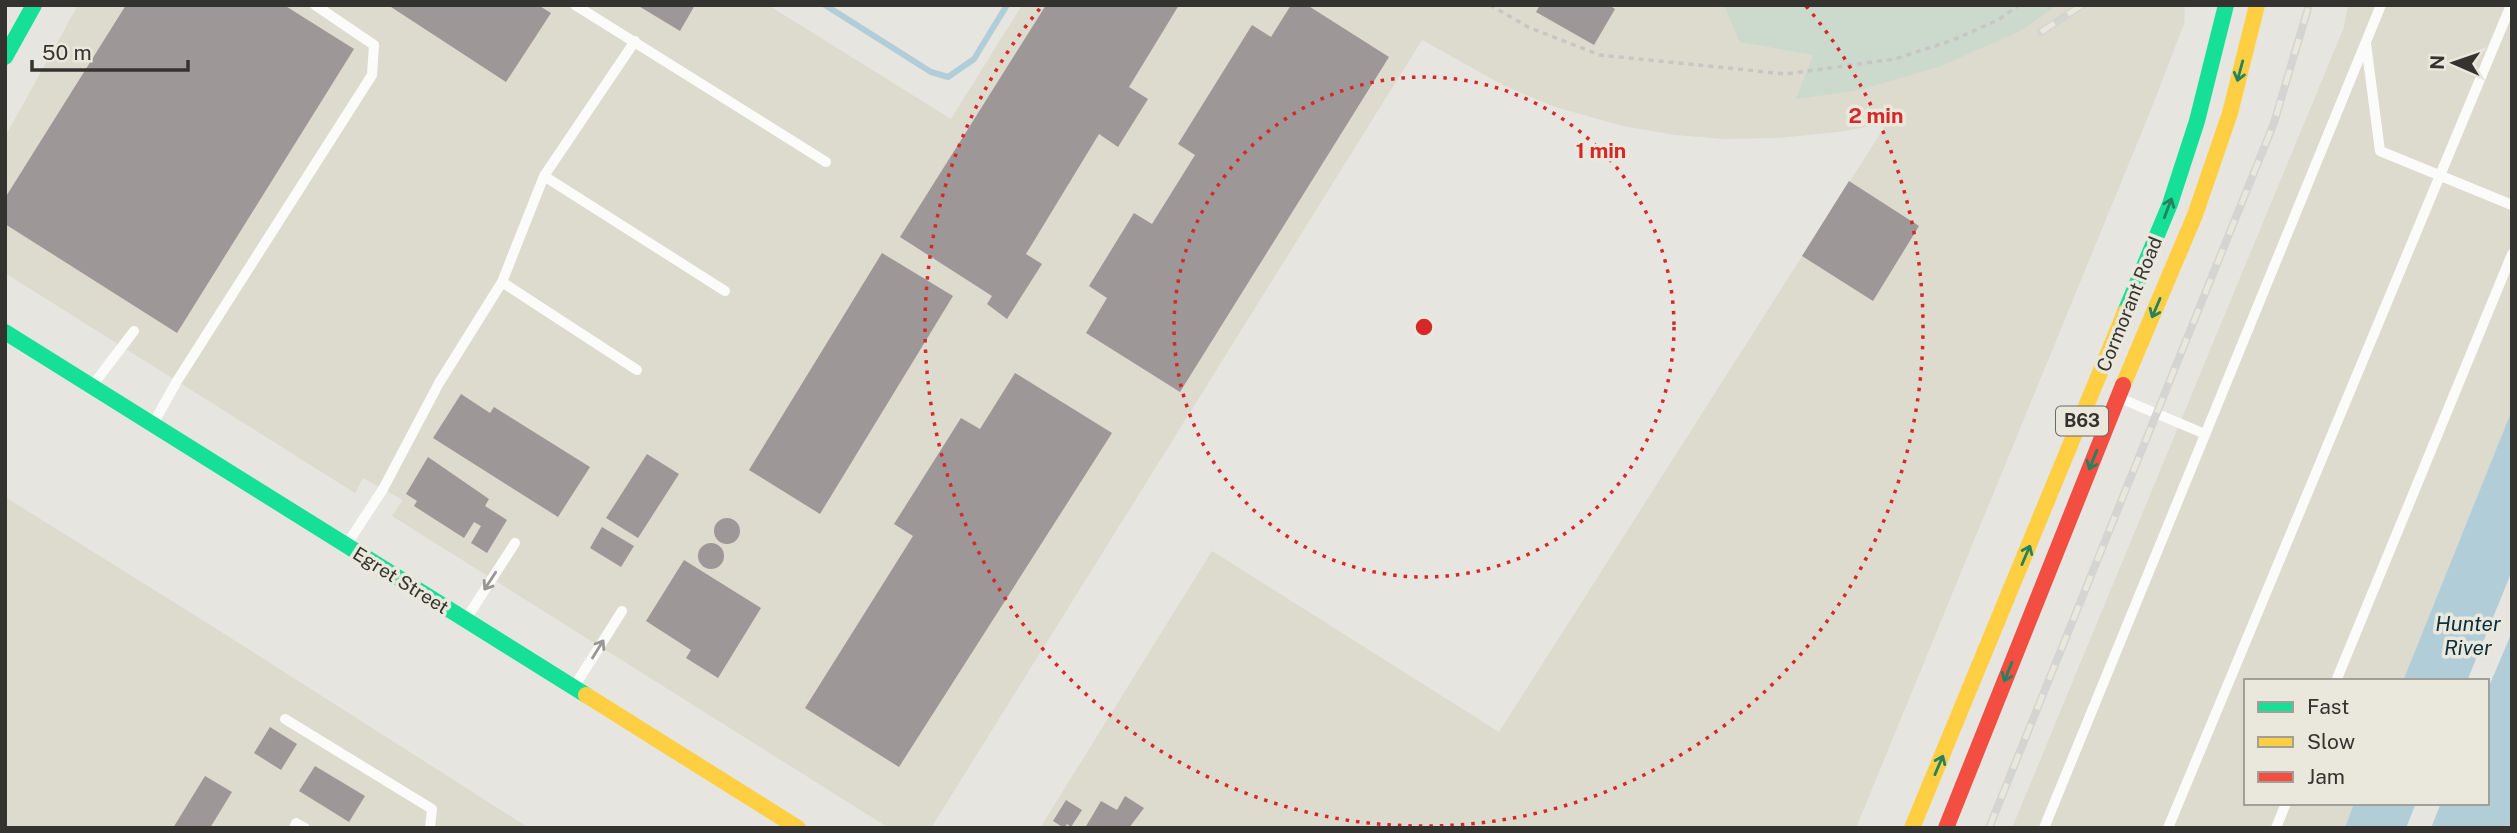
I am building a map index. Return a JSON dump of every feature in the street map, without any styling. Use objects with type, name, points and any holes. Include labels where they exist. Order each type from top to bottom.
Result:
[{"type":"main road","points":[[5,57],[34,5]]},
{"type":"main road","name":"Cormorant Road","points":[[1913,828],[2170,204],[2197,121],[2227,5]]},
{"type":"main road","name":"Cormorant Road","points":[[1946,828],[2118,397],[2195,215],[2230,113],[2258,5]]},
{"type":"main road","name":"Egret Street","points":[[5,332],[798,828]]},
{"type":"lane","points":[[152,425],[184,369],[372,75],[374,45],[314,5]]},
{"type":"lane","points":[[575,5],[826,162]]},
{"type":"lane","points":[[2044,828],[2381,5]]},
{"type":"lane","points":[[2168,828],[2511,5]]},
{"type":"lane","points":[[346,545],[383,489],[439,383],[502,282],[544,176],[635,41]]},
{"type":"lane","points":[[2366,43],[2380,151],[2512,205]]},
{"type":"lane","points":[[544,176],[725,291]]},
{"type":"lane","points":[[2337,679],[2512,254]]},
{"type":"lane","points":[[502,282],[637,370]]},
{"type":"lane","points":[[92,386],[134,331]]},
{"type":"lane","points":[[2118,397],[2205,434]]},
{"type":"lane","points":[[465,620],[515,543]]},
{"type":"lane","points":[[574,688],[622,611]]},
{"type":"lane","points":[[285,719],[432,809],[430,828]]},
{"type":"lane","points":[[2276,828],[2285,805]]},
{"type":"lane","points":[[294,828],[296,823],[305,828]]},
{"type":"path","points":[[1490,5],[1528,27],[1600,55],[1786,74],[1895,59],[1953,40],[1998,20],[2019,5]]},
{"type":"shaded area","points":[[78,5],[768,5],[951,119],[1022,5],[2185,5],[2184,24],[2150,112],[1856,828],[1040,828],[1212,551],[1499,732],[1887,123],[1839,132],[1777,138],[1725,139],[1675,135],[1623,126],[1555,107],[1503,85],[1422,40],[931,828],[889,828],[392,516],[403,500],[363,478],[355,493],[5,273],[5,137]]},
{"type":"shaded area","points":[[1724,5],[2057,5],[2020,31],[1941,66],[1860,90],[1796,99],[1813,55],[1740,42]]},
{"type":"shaded area","points":[[2348,5],[2512,5],[2512,410],[2404,679],[2244,679],[2244,805],[2353,805],[2345,828],[2012,828],[2344,27]]},
{"type":"shaded area","points":[[5,497],[212,626],[529,828],[5,828]]},
{"type":"water","name":"Hunter River","points":[[2512,410],[2512,828],[2345,828],[2353,805],[2489,805],[2489,679],[2404,679]]},
{"type":"pier","points":[[2512,571],[2512,632],[2489,686],[2489,679],[2468,679]]},
{"type":"pier","points":[[2415,805],[2440,805],[2431,828],[2406,828]]},
{"type":"building","points":[[126,5],[284,5],[354,49],[177,333],[5,224],[5,198]]},
{"type":"building","points":[[388,5],[538,5],[551,13],[506,82]]},
{"type":"building","points":[[637,5],[695,5],[680,31]]},
{"type":"building","points":[[1046,5],[1179,5],[1129,87],[1148,99],[1118,147],[1099,134],[1026,254],[1042,264],[1007,319],[987,304],[992,296],[900,237]]},
{"type":"building","points":[[1291,5],[1307,5],[1389,57],[1180,392],[1086,333],[1107,298],[1089,286],[1134,213],[1152,224],[1195,155],[1178,144],[1252,25],[1271,37]]},
{"type":"building","points":[[1540,5],[1609,5],[1615,9],[1594,45],[1536,12]]},
{"type":"building","points":[[1849,181],[1919,226],[1873,301],[1802,256]]},
{"type":"building","points":[[882,253],[953,296],[820,514],[749,470]]},
{"type":"building","points":[[1015,373],[1112,433],[899,767],[805,708],[913,536],[894,524],[961,418],[980,429]]},
{"type":"building","points":[[461,394],[490,413],[494,407],[590,467],[558,517],[433,438]]},
{"type":"building","points":[[647,454],[679,474],[638,538],[606,518]]},
{"type":"building","points":[[428,457],[489,499],[485,506],[507,520],[487,553],[471,543],[481,526],[474,522],[464,538],[414,506],[417,501],[406,494]]},
{"type":"building","points":[[727,518],[737,521],[740,531],[737,541],[727,544],[717,541],[714,531],[717,521]]},
{"type":"building","points":[[602,527],[634,546],[621,567],[590,548]]},
{"type":"building","points":[[711,543],[720,547],[724,556],[720,565],[711,569],[702,565],[698,556],[702,547]]},
{"type":"building","points":[[684,560],[761,608],[718,678],[686,658],[691,650],[646,621]]},
{"type":"building","points":[[270,727],[297,744],[281,770],[254,753]]},
{"type":"building","points":[[315,766],[365,796],[349,822],[299,791]]},
{"type":"building","points":[[205,776],[232,792],[210,828],[173,828]]},
{"type":"building","points":[[1125,796],[1144,808],[1129,828],[1085,828],[1101,801],[1117,810]]},
{"type":"building","points":[[1066,800],[1082,810],[1071,827],[1067,824],[1064,828],[1053,821]]},
{"type":"waterway","points":[[825,5],[931,72],[948,77],[974,59],[1007,5]]},
{"type":"railway","points":[[2041,32],[2082,5]]},
{"type":"railway","points":[[1989,828],[2274,123],[2309,5]]},
{"type":"traffic: fast","points":[[5,57],[34,5]]},
{"type":"traffic: fast","points":[[2125,312],[2170,204],[2197,121],[2226,5]]},
{"type":"traffic: fast","points":[[5,332],[586,695]]},
{"type":"traffic: slow","points":[[2123,385],[2195,215],[2230,113],[2257,5]]},
{"type":"traffic: slow","points":[[1912,828],[2125,312]]},
{"type":"traffic: slow","points":[[586,695],[798,828]]},
{"type":"traffic: jam","points":[[1946,828],[2123,385]]}]
